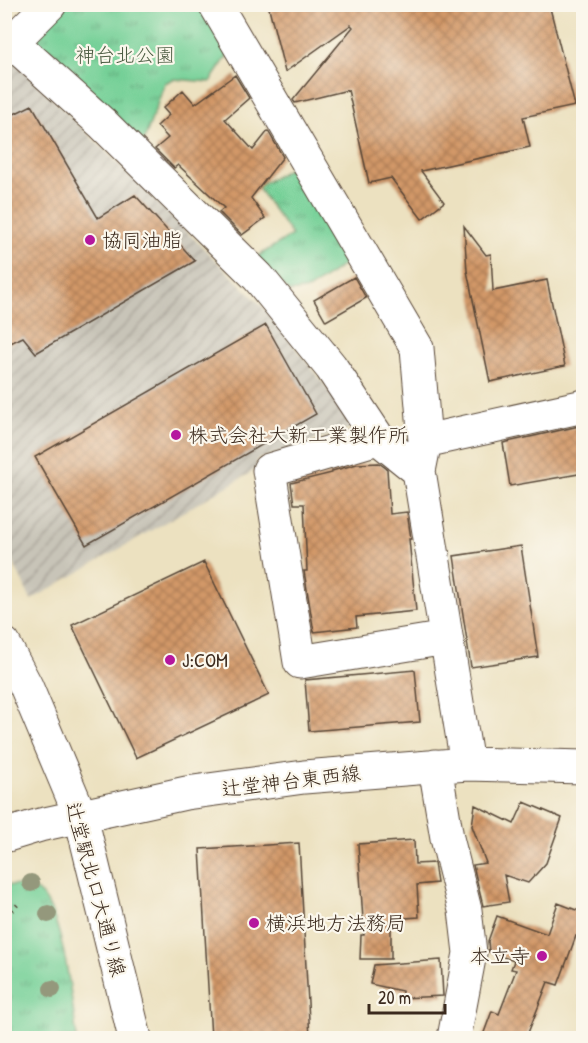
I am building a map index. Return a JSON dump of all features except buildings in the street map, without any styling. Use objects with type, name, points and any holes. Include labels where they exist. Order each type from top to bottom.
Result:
[{"type":"street","points":[[50,4],[7,41],[103,124],[258,277],[331,367],[378,438],[422,456],[584,406]]},
{"type":"street","points":[[215,4],[417,348],[422,456],[446,638],[451,765],[447,838],[465,910],[470,953],[454,1038]]},
{"type":"street","points":[[378,438],[268,470],[300,662],[446,638]]},
{"type":"street","name":"辻堂駅北口大通り線","points":[[4,644],[26,686],[81,817],[135,1038]]},
{"type":"street","name":"辻堂神台東西線","points":[[4,836],[40,825],[186,793],[304,777],[451,765],[584,767]]},
{"type":"path","points":[[4,919],[20,902]]},
{"type":"shaded area","points":[[10,57],[265,309],[357,426],[257,460],[257,469],[31,600],[5,545],[4,60]]},
{"type":"green space","name":"神台北公園","points":[[60,5],[207,5],[232,49],[210,82],[173,79],[165,83],[143,143],[53,52],[32,40]]},
{"type":"green space","points":[[294,166],[352,259],[309,289],[290,292],[255,258],[292,235],[257,187]]},
{"type":"green space","points":[[4,885],[34,889],[46,901],[54,917],[65,959],[77,1038],[5,1038]]},
{"type":"place","name":"協同油脂","points":[[90,240]]},
{"type":"place","name":"株式会社大新工業製作所","points":[[176,435]]},
{"type":"place","name":"J:COM","points":[[170,660]]},
{"type":"place","name":"横浜地方法務局","points":[[254,923]]},
{"type":"place","name":"本立寺","points":[[542,956]]}]
